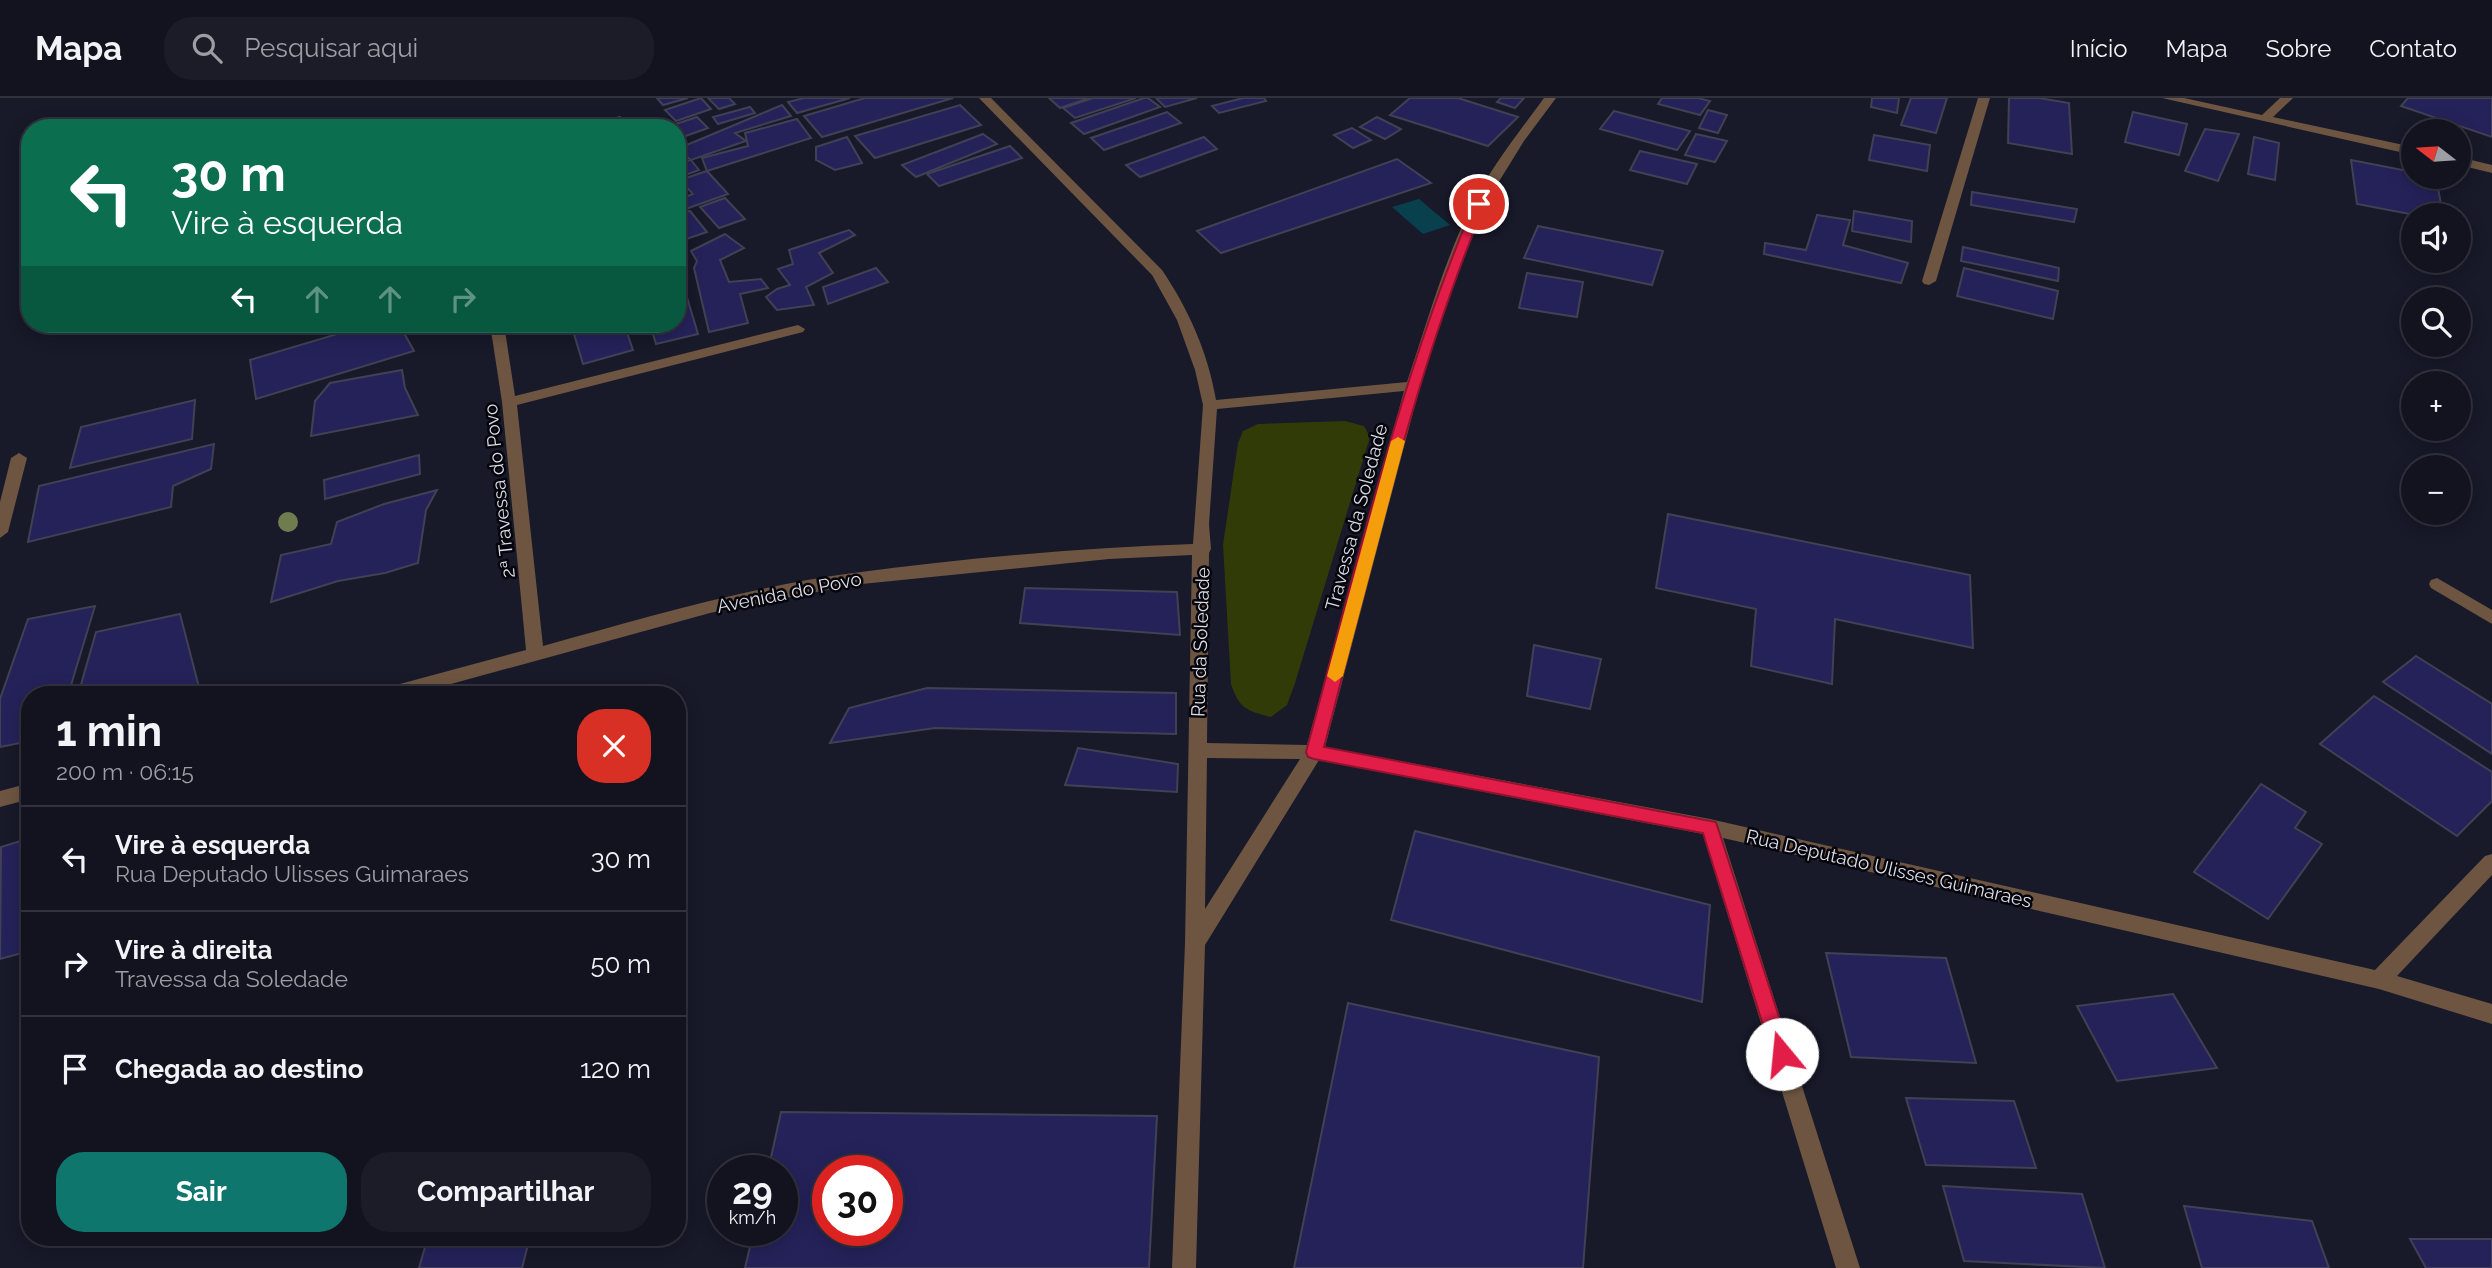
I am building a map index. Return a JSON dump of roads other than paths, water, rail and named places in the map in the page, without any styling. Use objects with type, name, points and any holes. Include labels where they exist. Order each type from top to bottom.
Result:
[{"type":"street","name":"Rua da Soledade","points":[[985,98],[1157,274],[1175,299],[1190,333],[1210,405],[1201,524],[1203,549],[1195,943],[1184,1268]]},
{"type":"street","name":"Travessa da Soledade","points":[[1195,943],[1314,752],[1413,386],[1448,279],[1479,204],[1519,140],[1550,98]]},
{"type":"street","points":[[1929,281],[1984,98]]},
{"type":"street","points":[[2168,98],[2401,148]]},
{"type":"street","points":[[2265,118],[2287,98]]},
{"type":"street","points":[[2471,165],[2492,169]]},
{"type":"street","points":[[509,402],[798,329]]},
{"type":"street","name":"2ª Travessa do Povo","points":[[498,333],[509,402],[535,654]]},
{"type":"street","points":[[1210,405],[1413,386]]},
{"type":"street","points":[[0,532],[19,458]]},
{"type":"street","name":"Avenida do Povo","points":[[418,686],[710,607],[852,579],[1109,553],[1203,549]]},
{"type":"street","points":[[2437,584],[2492,618]]},
{"type":"street","name":"Rua Deputado Ulisses Guimaraes","points":[[1197,750],[1314,752],[1710,827],[2379,980],[2492,1014]]},
{"type":"street","points":[[0,799],[21,793]]},
{"type":"street","points":[[1710,827],[1848,1268]]},
{"type":"street","points":[[2379,980],[2492,862]]},
{"type":"water","points":[[1419,199],[1450,225],[1423,234],[1392,207]]}]
